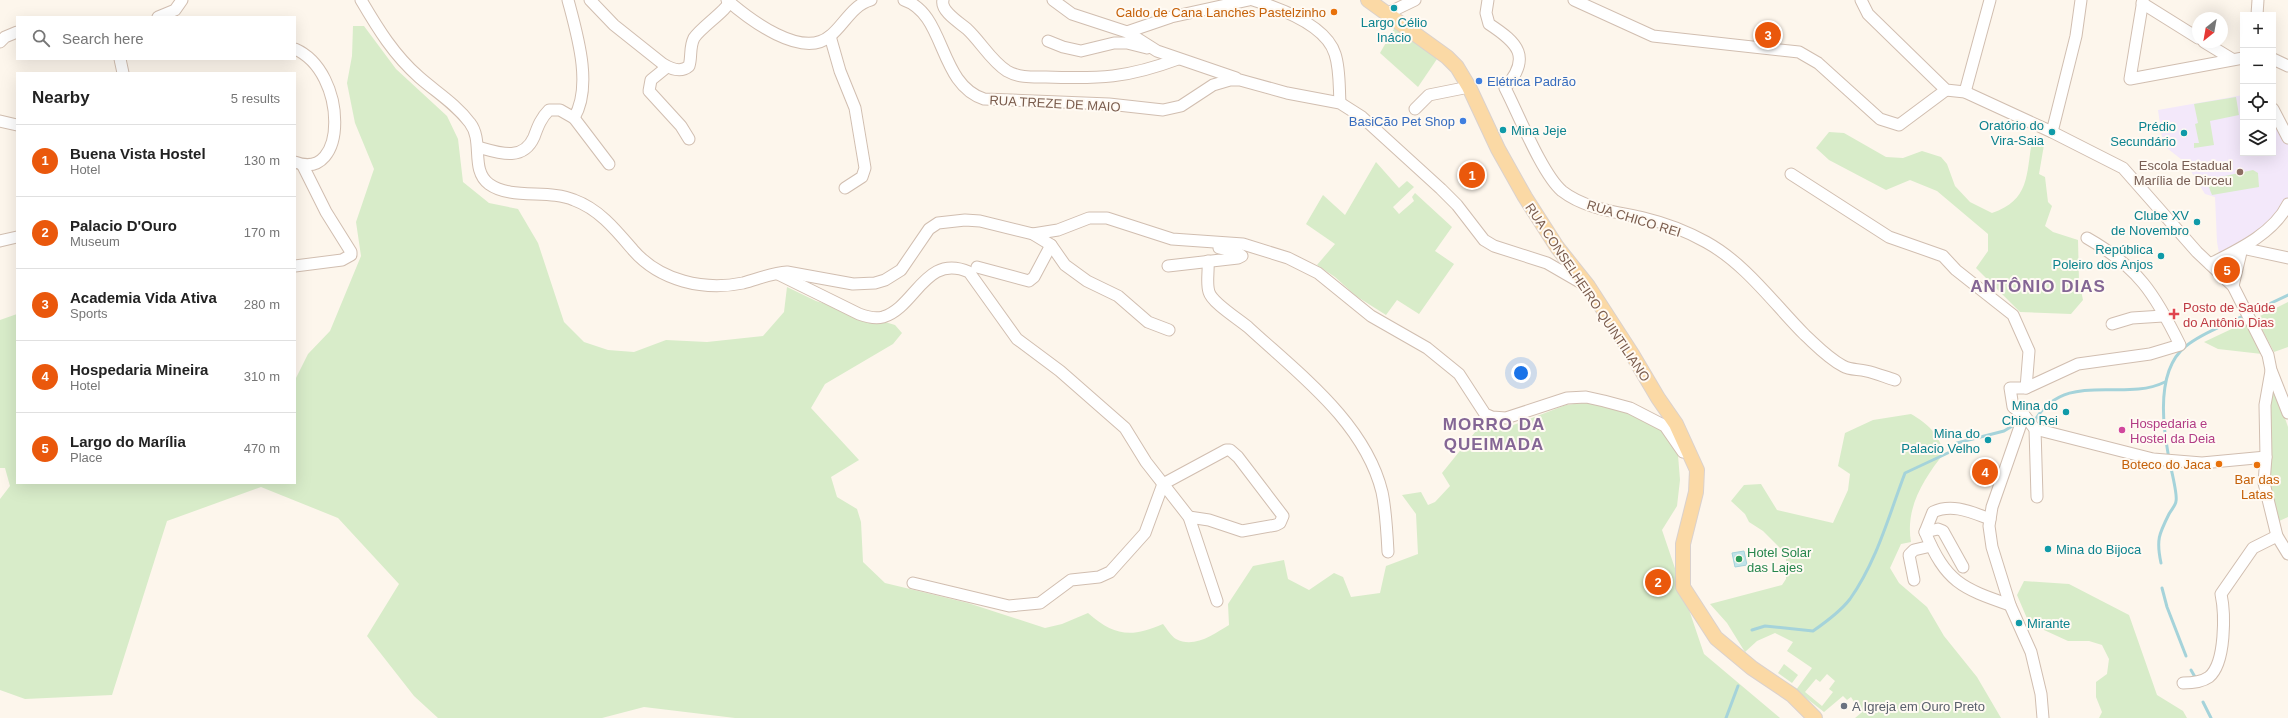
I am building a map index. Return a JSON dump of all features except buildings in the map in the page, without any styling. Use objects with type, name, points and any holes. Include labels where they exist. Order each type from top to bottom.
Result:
[{"type":"main road","name":"RUA CONSELHEIRO QUINTILIANO","points":[[1368,0],[1447,57],[1457,67],[1469,87],[1498,149],[1525,197],[1557,247],[1588,286],[1676,424],[1697,470],[1696,492],[1683,544],[1683,587],[1716,638],[1752,668],[1792,695],[1815,718]]},
{"type":"street","points":[[163,16],[179,13],[182,0]]},
{"type":"street","points":[[361,0],[382,35],[402,61],[458,109],[472,124],[478,147],[480,173],[488,184],[503,190],[556,195],[584,203],[603,218],[649,265],[676,280],[690,283],[722,285],[743,283],[775,273],[801,274],[865,285],[885,280],[901,270],[929,229],[938,223],[949,221],[980,221],[1033,234],[1051,245],[1066,265],[1074,272],[1097,287],[1118,296],[1148,322],[1169,330]]},
{"type":"street","points":[[568,0],[577,35],[582,76],[580,105],[574,118]]},
{"type":"street","points":[[590,0],[614,25],[667,67],[680,70],[690,64],[690,48],[694,38],[729,1],[769,30],[796,42],[811,45],[820,43],[830,36],[854,11],[871,0]]},
{"type":"street","name":"RUA TREZE DE MAIO","points":[[904,0],[919,10],[929,23],[962,85],[975,96],[984,100],[1109,104],[1163,110],[1182,106],[1213,85],[1230,80],[1240,80],[1281,92],[1340,103],[1362,117],[1457,205],[1484,240],[1494,246],[1547,263],[1588,286]]},
{"type":"street","points":[[943,0],[944,8],[975,36],[1000,65],[1006,70],[1019,76],[1083,79],[1114,77],[1152,69],[1178,59]]},
{"type":"street","points":[[1053,0],[1072,14],[1127,32],[1157,51]]},
{"type":"street","points":[[1127,32],[1171,17],[1249,0]]},
{"type":"street","points":[[1253,0],[1280,8],[1311,26],[1328,40],[1336,55],[1340,103]]},
{"type":"street","points":[[1386,14],[1415,0]]},
{"type":"street","name":"RUA CHICO REI","points":[[1488,0],[1486,13],[1489,24],[1505,35],[1519,52],[1519,64],[1514,78],[1505,88],[1548,173],[1562,190],[1589,205],[1646,219],[1706,242],[1723,253],[1745,272],[1803,332],[1832,359],[1850,369],[1866,371],[1895,380]]},
{"type":"street","points":[[1574,0],[1653,36],[1799,52],[1818,63],[1880,119],[1898,125],[1946,90]]},
{"type":"street","points":[[1861,0],[1868,14],[1946,90],[1965,92],[2052,132],[2123,168],[2210,264],[2233,286],[2268,355],[2271,370],[2288,413]]},
{"type":"street","points":[[1965,92],[1990,0]]},
{"type":"street","points":[[2052,132],[2076,36],[2081,0]]},
{"type":"street","points":[[2257,12],[2258,0]]},
{"type":"street","points":[[2192,34],[2142,2],[2130,79],[2238,59]]},
{"type":"street","points":[[0,42],[5,37],[16,32]]},
{"type":"street","points":[[830,36],[840,71],[855,108],[865,168],[862,177],[845,188]]},
{"type":"street","points":[[1048,41],[1063,47],[1081,51],[1114,44],[1127,43],[1157,51],[1240,80]]},
{"type":"street","points":[[2216,48],[2238,59]]},
{"type":"street","points":[[296,50],[307,55],[319,67],[330,89],[335,112],[334,136],[330,149],[325,157],[318,163],[299,164],[351,252],[351,255],[342,260],[296,266]]},
{"type":"street","points":[[120,60],[123,72]]},
{"type":"street","points":[[2276,60],[2288,66]]},
{"type":"street","points":[[667,67],[651,80],[649,91],[681,126],[689,139]]},
{"type":"street","points":[[1415,109],[1430,94],[1469,87]]},
{"type":"street","points":[[478,147],[506,154],[519,154],[530,145],[540,122],[549,110],[560,110],[574,118],[609,164]]},
{"type":"street","points":[[2276,115],[2288,138]]},
{"type":"street","points":[[0,121],[16,125]]},
{"type":"street","points":[[1791,174],[1890,237],[1943,256],[1956,270],[2013,315],[2029,351],[2026,388]]},
{"type":"street","points":[[2210,264],[2242,248],[2282,217],[2288,204]]},
{"type":"street","points":[[1033,234],[1054,231],[1098,217],[1107,218],[1148,233],[1234,251],[1242,255],[1238,258],[1168,266]]},
{"type":"street","points":[[0,241],[16,237]]},
{"type":"street","points":[[2087,238],[2107,249],[2153,293],[2163,316],[2180,345],[2150,354],[2078,364],[2026,388],[2010,388],[2013,407],[2024,416],[2035,429],[2153,458],[2202,463],[2266,457]]},
{"type":"street","points":[[1183,241],[1242,244],[1288,258],[1318,273],[1371,316],[1443,359],[1467,383],[1485,414],[1492,418],[1506,418],[1567,398],[1586,397],[1604,401],[1630,408],[1665,426],[1697,470]]},
{"type":"street","points":[[976,267],[1029,281],[1034,277],[1051,245]]},
{"type":"street","points":[[2242,248],[2288,258]]},
{"type":"street","points":[[2233,286],[2242,248]]},
{"type":"street","points":[[1208,262],[1208,287],[1211,296],[1248,327],[1332,406],[1363,448],[1374,469],[1382,492],[1388,552]]},
{"type":"street","points":[[775,273],[870,318],[883,317],[893,312],[926,279],[936,272],[953,269],[969,272],[1012,333],[1114,417],[1125,428],[1146,462],[1189,517],[1208,578],[1218,601]]},
{"type":"street","points":[[2112,324],[2132,318],[2163,316]]},
{"type":"street","points":[[2271,370],[2265,405],[2266,457],[2264,483],[2277,536],[2288,554]]},
{"type":"street","points":[[2024,416],[2006,464],[1990,519],[1992,547],[2010,605],[2031,652],[2041,694],[2043,718]]},
{"type":"street","points":[[2035,429],[2037,497]]},
{"type":"street","points":[[913,583],[1010,606],[1040,603],[1071,580],[1099,577],[1113,569],[1145,533],[1163,484],[1213,456],[1230,450],[1238,456],[1279,508],[1283,516],[1280,523],[1276,525],[1242,531],[1209,520],[1189,517]]},
{"type":"street","points":[[1990,519],[1965,510],[1942,508],[1933,512],[1925,532],[1931,546],[1947,573],[1956,581],[1986,596],[2010,605]]},
{"type":"street","points":[[1925,532],[1938,529],[1943,531],[1963,567]]},
{"type":"street","points":[[2182,683],[2204,680],[2216,669],[2220,658],[2223,605],[2221,594],[2253,548],[2277,536]]},
{"type":"street","points":[[1914,580],[1909,555],[1914,550],[1931,546]]},
{"type":"shaded area","name":"Escola Estadual Marília de Dirceu","points":[[2240,96],[2240,156],[2276,156],[2276,115],[2288,140],[2288,204],[2282,217],[2226,256],[2219,253],[2217,242],[2215,197],[2205,194],[2186,163],[2163,145],[2158,110]]},
{"type":"green space","points":[[353,26],[364,26],[396,69],[447,116],[458,139],[463,182],[489,203],[518,209],[538,243],[564,322],[584,342],[608,350],[634,352],[666,340],[707,342],[763,336],[784,312],[787,287],[816,301],[895,325],[902,333],[893,344],[825,384],[811,408],[859,460],[831,477],[837,497],[857,509],[861,522],[863,562],[885,583],[968,603],[1045,628],[1062,624],[1088,613],[1097,621],[1115,630],[1132,633],[1163,624],[1176,639],[1183,642],[1197,641],[1210,636],[1229,625],[1228,604],[1253,566],[1284,560],[1288,579],[1309,590],[1334,573],[1343,577],[1351,597],[1380,593],[1386,566],[1418,554],[1416,514],[1402,495],[1421,492],[1428,505],[1435,502],[1450,486],[1442,473],[1480,426],[1500,430],[1566,405],[1590,402],[1640,416],[1664,432],[1678,455],[1680,480],[1677,506],[1662,530],[1704,654],[1780,718],[735,718],[644,707],[602,718],[438,718],[414,696],[367,636],[399,584],[338,518],[261,487],[167,521],[112,695],[25,699],[0,690],[0,499],[10,486],[5,468],[0,468],[0,320],[16,314],[16,484],[296,484],[296,378],[308,354],[330,331],[361,256],[356,222],[374,169],[355,123],[347,83],[352,56]]},
{"type":"green space","points":[[1395,27],[1437,59],[1418,87],[1380,53]]},
{"type":"green space","points":[[2236,97],[2239,115],[2210,121],[2214,145],[2194,148],[2194,143],[2199,143],[2195,124],[2198,123],[2194,104]]},
{"type":"green space","points":[[1829,132],[1844,133],[1886,157],[1903,158],[1922,151],[1941,157],[1947,164],[1955,186],[1970,202],[1992,213],[2004,208],[2020,193],[2027,175],[2032,141],[2039,136],[2045,139],[2039,174],[2045,177],[2048,202],[2052,206],[2045,226],[2053,232],[2078,240],[2079,281],[2083,300],[2071,314],[2020,312],[1976,268],[1988,251],[1988,234],[1937,191],[1910,180],[1886,190],[1829,160],[1816,148]]},
{"type":"green space","points":[[1376,162],[1399,188],[1407,181],[1414,187],[1393,207],[1399,214],[1414,201],[1412,197],[1415,193],[1452,227],[1435,251],[1454,264],[1419,314],[1397,300],[1386,315],[1356,296],[1335,277],[1317,265],[1335,244],[1306,224],[1323,195],[1345,215]]},
{"type":"green space","points":[[2253,170],[2258,173],[2259,187],[2212,195],[2206,180]]},
{"type":"green space","points":[[2288,302],[2288,347],[2274,352],[2256,318]]},
{"type":"green space","points":[[2240,325],[2247,325],[2262,354],[2218,349],[2204,342]]},
{"type":"green space","points":[[2272,390],[2276,392],[2288,427],[2288,517],[2277,522],[2269,501],[2265,415]]},
{"type":"green space","points":[[1911,414],[1932,430],[1942,446],[1944,453],[1923,483],[1914,505],[1910,529],[1911,542],[1901,544],[1890,568],[1899,583],[1927,607],[1944,636],[1977,677],[2001,718],[1855,718],[1861,713],[1851,697],[1847,700],[1843,696],[1824,712],[1796,690],[1812,668],[1787,651],[1793,642],[1775,633],[1757,641],[1745,652],[1727,623],[1710,604],[1782,585],[1786,579],[1786,554],[1763,531],[1749,522],[1745,514],[1731,501],[1744,485],[1761,484],[1777,510],[1833,523],[1848,490],[1850,474],[1838,466],[1845,433],[1873,420]],"holes":[[[1827,674],[1835,681],[1829,689],[1833,692],[1822,706],[1805,692],[1816,679],[1820,682]]]},
{"type":"green space","points":[[2024,581],[2069,584],[2129,615],[2157,695],[2183,711],[2187,718],[2099,718],[2102,712],[2096,697],[2096,682],[2107,674],[2109,659],[2102,645],[2089,641],[2068,641],[2029,623],[2017,595]]},
{"type":"green space","points":[[1784,664],[1798,675],[1792,683],[1778,673]]},
{"type":"water","name":"Hotel Solar das Lajes","points":[[1744,551],[1747,565],[1735,567],[1732,553]]},
{"type":"waterway","points":[[2250,313],[2288,295]]},
{"type":"waterway","points":[[2161,563],[2159,537],[2170,512],[2176,503],[2175,485],[2166,440],[2163,411],[2166,381],[2170,368],[2177,356],[2193,341],[2245,315]]},
{"type":"waterway","points":[[2032,421],[2035,420],[2048,405],[2063,396],[2079,391],[2131,390],[2148,388],[2165,382]]},
{"type":"waterway","points":[[1752,630],[1765,626],[1813,631],[1828,620],[1850,599],[1868,569],[1882,538],[1905,473],[1952,451],[1957,443],[2004,431],[2019,422]]},
{"type":"waterway","points":[[2162,588],[2167,607],[2186,656]]},
{"type":"waterway","points":[[2191,670],[2195,677]]},
{"type":"waterway","points":[[1726,718],[1738,686]]},
{"type":"waterway","points":[[2203,702],[2211,718]]},
{"type":"place","name":"Largo Célio Inácio","points":[[1394,8]]},
{"type":"place","name":"Caldo de Cana Lanches Pastelzinho","points":[[1334,12]]},
{"type":"place","name":"Academia Vida Ativa","points":[[1768,35]]},
{"type":"place","name":"Elétrica Padrão","points":[[1479,81]]},
{"type":"place","name":"BasiCão Pet Shop","points":[[1463,121]]},
{"type":"place","name":"Mina Jeje","points":[[1503,130]]},
{"type":"place","name":"Oratório do Vira-Saia","points":[[2052,132]]},
{"type":"place","name":"Prédio Secundário","points":[[2184,133]]},
{"type":"place","name":"Escola Estadual Marília de Dirceu","points":[[2240,172]]},
{"type":"place","name":"Buena Vista Hostel","points":[[1472,175]]},
{"type":"place","name":"Clube XV de Novembro","points":[[2197,222]]},
{"type":"place","name":"República Poleiro dos Anjos","points":[[2161,256]]},
{"type":"place","name":"Largo do Marília","points":[[2227,270]]},
{"type":"place","name":"Posto de Saúde do Antônio Dias","points":[[2174,314]]},
{"type":"place","name":"Mina do Chico Rei","points":[[2066,412]]},
{"type":"place","name":"Hospedaria e Hostel da Deia","points":[[2122,430]]},
{"type":"place","name":"Mina do Palacio Velho","points":[[1988,440]]},
{"type":"place","name":"Boteco do Jaca","points":[[2219,464]]},
{"type":"place","name":"Bar das Latas","points":[[2257,465]]},
{"type":"place","name":"Hospedaria Mineira","points":[[1985,472]]},
{"type":"place","name":"Mina do Bijoca","points":[[2048,549]]},
{"type":"place","name":"Hotel Solar das Lajes","points":[[1739,559]]},
{"type":"place","name":"Palacio D'Ouro","points":[[1658,582]]},
{"type":"place","name":"Mirante","points":[[2019,623]]},
{"type":"place","name":"A Igreja em Ouro Preto","points":[[1844,706]]},
{"type":"district","name":"ANTÔNIO DIAS","points":[[2038,286]]},
{"type":"district","name":"MORRO DA QUEIMADA","points":[[1494,434]]}]
